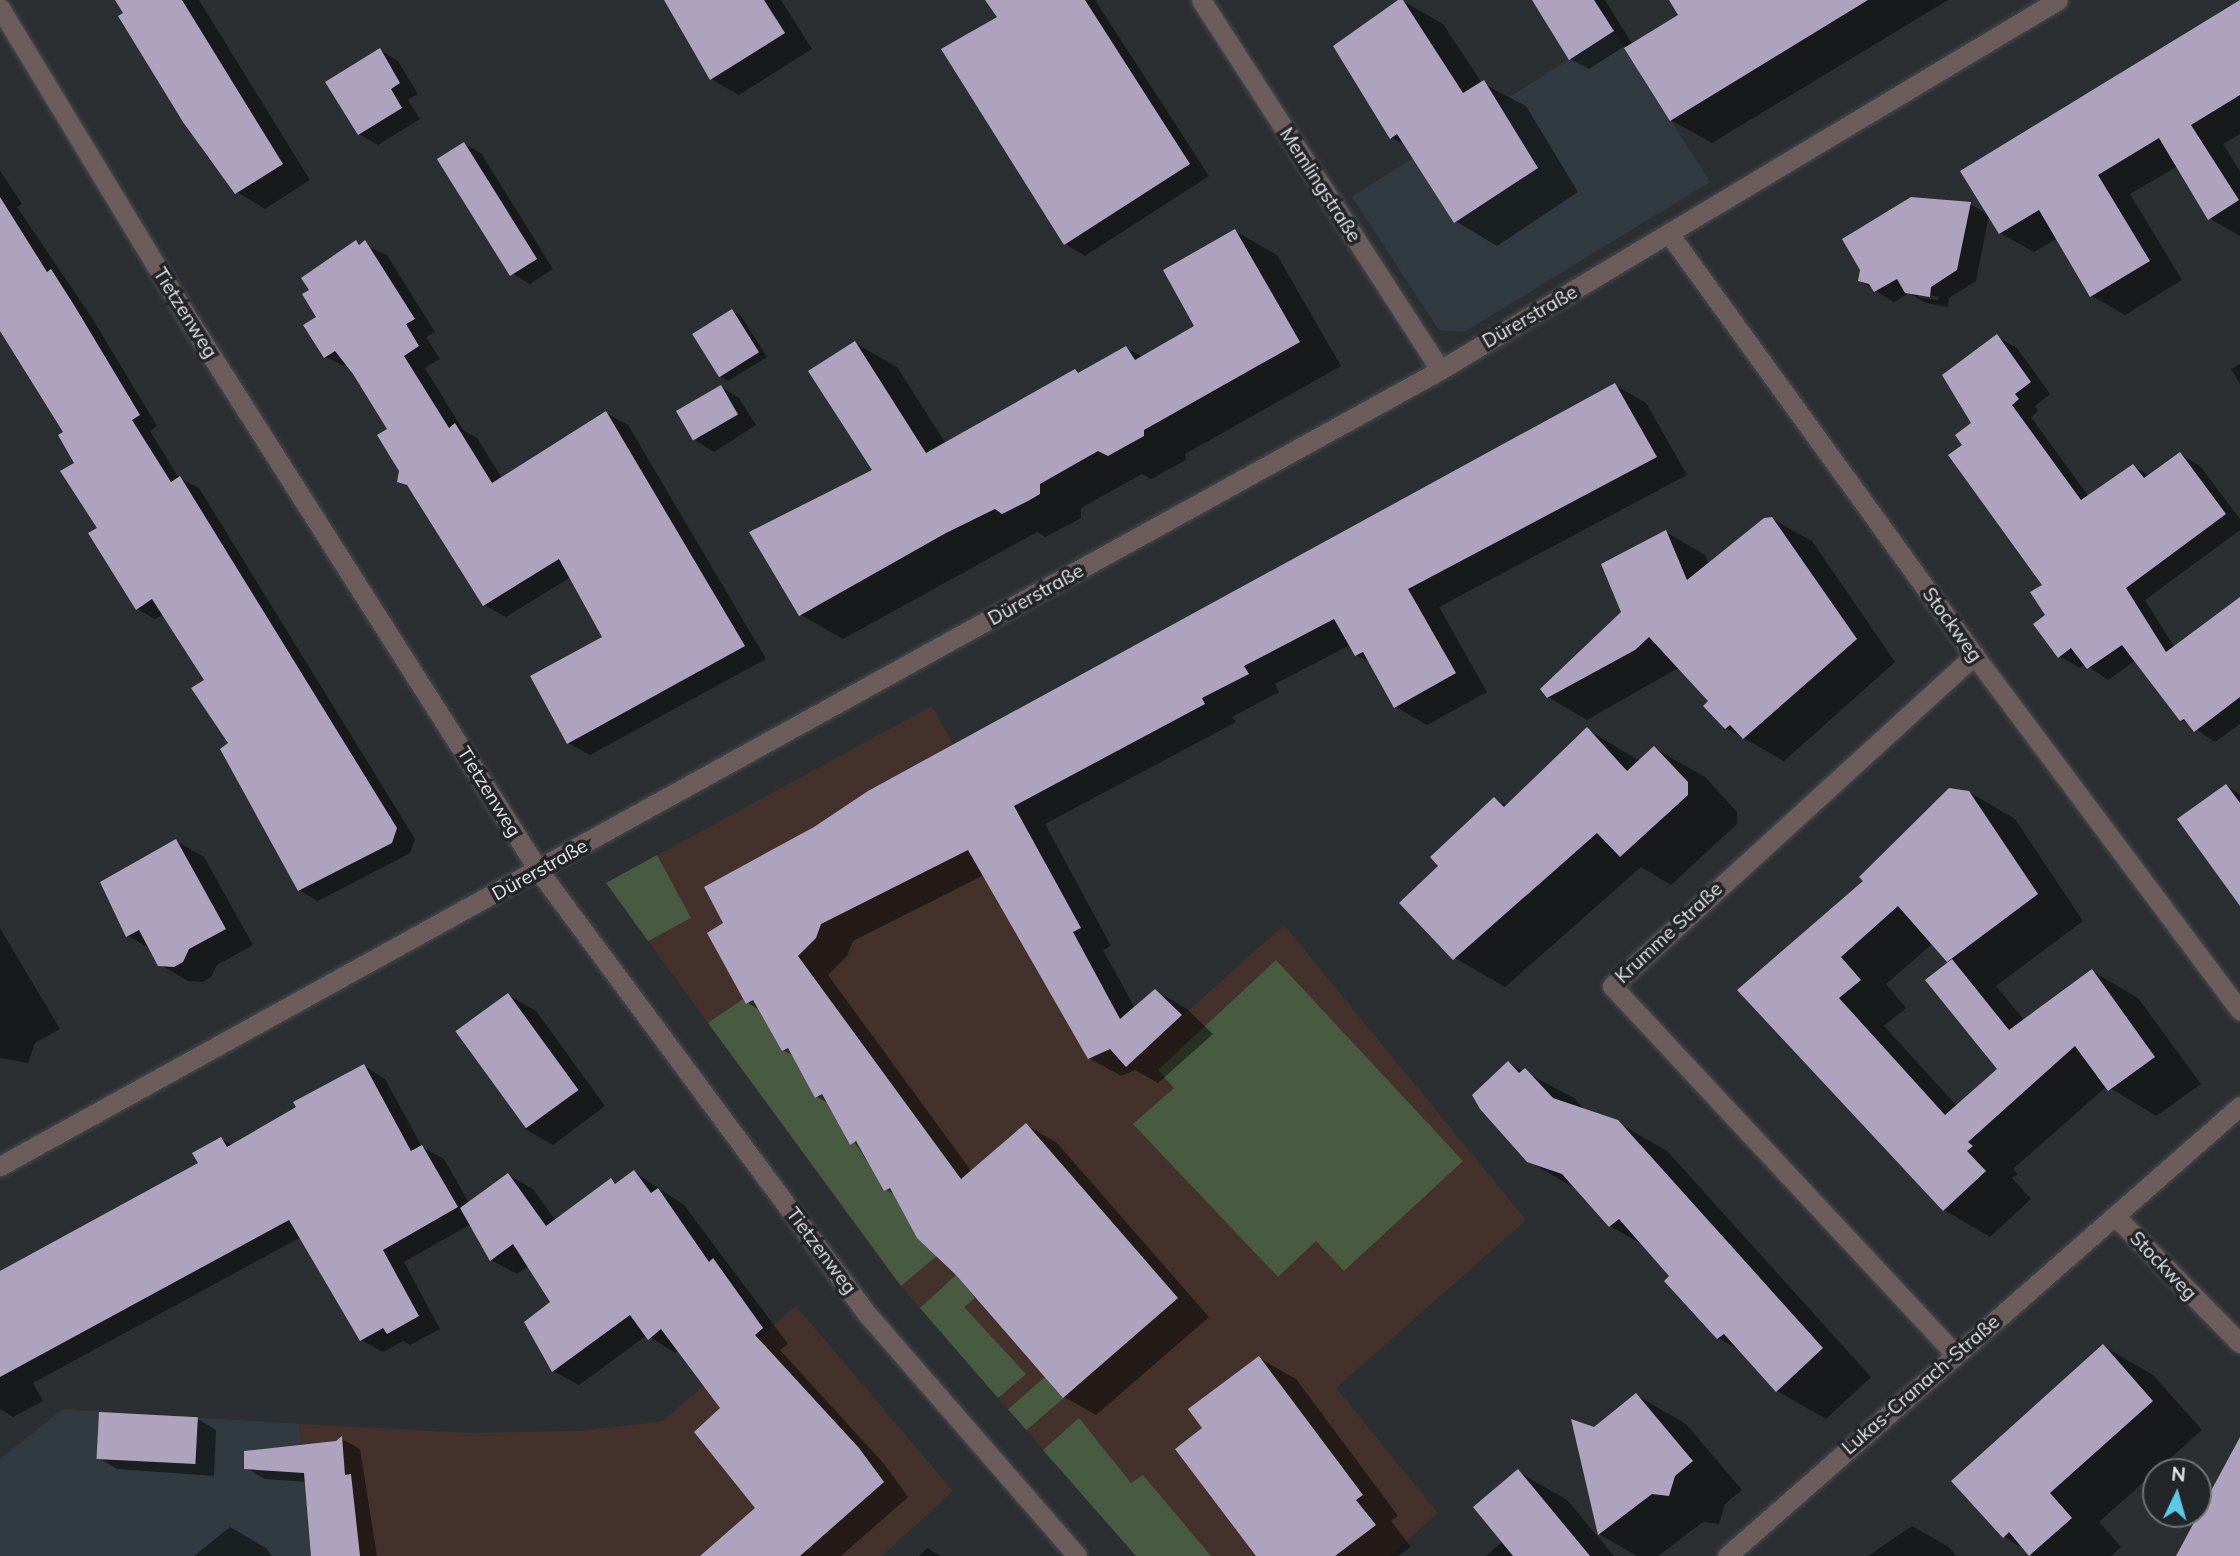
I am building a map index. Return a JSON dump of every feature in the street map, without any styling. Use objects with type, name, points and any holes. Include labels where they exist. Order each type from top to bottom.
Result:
[{"type":"street","name":"Memlingstraße","points":[[1201,0],[1440,370]]},
{"type":"street","name":"Dürerstraße","points":[[0,1166],[539,871],[1440,370],[1670,235],[2058,0]]},
{"type":"street","name":"Tietzenweg","points":[[0,8],[185,314],[539,871],[867,1314],[1077,1556]]},
{"type":"street","name":"Stockweg","points":[[1670,235],[1975,655],[2240,1010]]},
{"type":"street","name":"Krumme Straße","points":[[1955,1354],[1612,986],[1975,655]]},
{"type":"street","name":"Stockweg","points":[[2240,1106],[2116,1217],[2240,1343]]},
{"type":"street","name":"Lukas-Cranach-Straße","points":[[1727,1556],[1955,1354],[2116,1217]]},
{"type":"shaded area","points":[[1614,31],[1710,182],[1464,332],[1439,330],[1352,197]]},
{"type":"shaded area","points":[[932,706],[1129,1064],[1284,925],[1526,1220],[1336,1388],[1438,1513],[1390,1556],[1136,1556],[894,1278],[606,883]]},
{"type":"shaded area","points":[[796,1306],[953,1491],[882,1556],[311,1556],[299,1424],[471,1433],[580,1431],[663,1421]]},
{"type":"shaded area","points":[[63,1409],[299,1424],[311,1556],[0,1556],[0,1459]]},
{"type":"green space","points":[[657,855],[691,918],[648,941],[606,883]]},
{"type":"green space","points":[[1276,960],[1463,1161],[1344,1271],[1316,1241],[1278,1277],[1133,1124],[1174,1088],[1158,1070]]},
{"type":"green space","points":[[743,999],[747,1004],[753,1000],[782,1051],[788,1048],[815,1098],[822,1094],[849,1144],[856,1141],[883,1190],[890,1188],[917,1238],[939,1254],[901,1286],[708,1023]]},
{"type":"green space","points":[[956,1275],[975,1298],[964,1307],[1026,1374],[998,1398],[920,1308]]},
{"type":"green space","points":[[1045,1377],[1063,1398],[1026,1430],[1008,1409]]},
{"type":"green space","points":[[1079,1418],[1131,1483],[1143,1475],[1211,1556],[1136,1556],[1043,1450]]},
{"type":"building","points":[[115,0],[182,0],[283,164],[235,194],[183,122],[118,16],[123,13]]},
{"type":"building","points":[[664,0],[764,0],[785,33],[710,80]]},
{"type":"building","points":[[985,0],[1085,0],[1190,164],[1064,245],[941,49],[997,17]]},
{"type":"building","points":[[1398,0],[1403,0],[1463,93],[1484,80],[1538,168],[1454,223],[1397,134],[1390,139],[1333,46]]},
{"type":"building","points":[[1532,0],[1594,0],[1614,31],[1569,60]]},
{"type":"building","points":[[1669,0],[1868,0],[1670,121],[1624,48],[1678,15]]},
{"type":"building","points":[[2240,0],[2240,95],[2191,125],[2239,200],[2208,220],[2159,138],[2098,175],[2150,261],[2090,297],[2039,210],[1999,234],[1960,171]]},
{"type":"building","points":[[380,48],[400,83],[391,89],[402,108],[358,135],[325,82]]},
{"type":"building","points":[[464,142],[537,259],[510,276],[437,159]]},
{"type":"building","points":[[0,197],[47,272],[51,269],[140,415],[132,420],[171,482],[180,476],[397,828],[392,843],[298,891],[220,749],[228,743],[191,688],[204,680],[152,599],[136,610],[88,533],[97,528],[60,471],[74,463],[58,435],[63,432],[0,331]]},
{"type":"building","points":[[1911,197],[1971,202],[1957,270],[1931,287],[1930,297],[1905,293],[1897,279],[1874,292],[1869,284],[1858,281],[1860,270],[1842,239]]},
{"type":"building","points":[[1235,229],[1300,342],[1144,430],[1144,436],[1108,456],[1098,451],[1040,484],[1040,494],[1028,501],[1002,514],[995,509],[946,533],[799,616],[749,532],[872,470],[808,371],[855,341],[926,453],[1075,369],[1078,373],[1126,346],[1135,360],[1194,326],[1163,270]]},
{"type":"building","points":[[356,240],[359,245],[365,240],[415,319],[406,324],[419,346],[404,356],[449,428],[455,423],[492,483],[606,411],[745,646],[567,744],[530,676],[602,637],[559,559],[483,606],[407,485],[397,482],[399,471],[377,435],[387,429],[353,374],[335,351],[324,358],[303,325],[316,317],[302,294],[309,290],[301,278]]},
{"type":"building","points":[[732,309],[759,352],[719,377],[692,334]]},
{"type":"building","points":[[1997,334],[2031,382],[2015,394],[2019,399],[2012,405],[2081,500],[2133,464],[2144,478],[2180,452],[2226,514],[2126,588],[2166,652],[2240,597],[2240,697],[2194,732],[2184,719],[2180,721],[2122,645],[2087,669],[2071,648],[2058,658],[2033,624],[2045,615],[2030,592],[2042,585],[1948,455],[1962,445],[1955,435],[1971,423],[1942,375]]},
{"type":"building","points":[[1615,383],[1657,457],[1408,589],[1456,673],[1394,708],[1363,652],[1355,656],[1334,619],[1244,666],[1249,674],[1202,698],[1205,704],[1014,806],[1081,928],[1073,932],[1120,1019],[1155,989],[1182,1015],[1126,1067],[1110,1049],[1088,1059],[968,850],[821,924],[816,938],[798,956],[961,1179],[1026,1123],[1178,1298],[1063,1398],[956,1275],[917,1238],[890,1188],[884,1191],[856,1141],[850,1145],[822,1094],[815,1098],[788,1048],[782,1051],[753,1000],[746,1004],[707,933],[723,923],[704,887],[814,827],[868,791]]},
{"type":"building","points":[[721,385],[738,414],[693,440],[676,411]]},
{"type":"building","points":[[1772,517],[1857,639],[1743,739],[1730,725],[1725,729],[1703,706],[1708,701],[1649,637],[1635,650],[1547,698],[1540,689],[1621,612],[1601,564],[1666,530],[1687,580],[1764,518]]},
{"type":"building","points":[[1587,727],[1627,771],[1654,746],[1688,782],[1688,795],[1620,857],[1597,833],[1453,960],[1399,903],[1438,866],[1430,857],[1494,797],[1504,807]]},
{"type":"building","points":[[2226,784],[2240,803],[2240,906],[2177,819]]},
{"type":"building","points":[[1949,788],[1969,791],[2038,894],[1947,962],[1898,906],[1841,957],[1861,980],[1839,998],[1945,1115],[1997,1069],[1925,980],[1952,959],[2009,1030],[2092,969],[2155,1057],[2108,1091],[2075,1046],[1968,1142],[1973,1146],[1967,1151],[1986,1171],[1943,1211],[1737,990],[1863,881],[1859,877]]},
{"type":"building","points":[[176,839],[226,929],[189,949],[183,962],[174,967],[158,966],[139,930],[126,937],[100,882]]},
{"type":"building","points":[[508,993],[579,1090],[526,1128],[455,1031]]},
{"type":"building","points":[[1508,1061],[1519,1073],[1525,1068],[1553,1098],[1618,1120],[1823,1348],[1776,1392],[1724,1334],[1717,1339],[1664,1281],[1669,1276],[1619,1219],[1609,1227],[1562,1174],[1527,1162],[1480,1109],[1472,1095]]},
{"type":"building","points":[[364,1064],[411,1151],[422,1145],[458,1207],[383,1250],[419,1316],[387,1334],[383,1328],[360,1341],[289,1220],[0,1377],[0,1271],[198,1163],[192,1153],[221,1137],[227,1147],[296,1107],[293,1102]]},
{"type":"building","points":[[634,1170],[651,1193],[658,1188],[709,1262],[713,1258],[763,1328],[755,1335],[859,1448],[884,1482],[800,1556],[700,1556],[755,1508],[694,1432],[720,1408],[661,1329],[648,1340],[630,1315],[552,1372],[524,1322],[550,1302],[513,1244],[490,1261],[460,1208],[508,1173],[546,1226],[611,1178],[615,1184]]},
{"type":"building","points":[[2103,1344],[2153,1401],[2050,1493],[2072,1518],[2029,1556],[2009,1532],[2003,1538],[1951,1481]]},
{"type":"building","points":[[1259,1356],[1363,1495],[1356,1500],[1376,1525],[1335,1556],[1256,1556],[1175,1449],[1202,1428],[1188,1409]]},
{"type":"building","points":[[1636,1393],[1693,1461],[1675,1476],[1669,1496],[1652,1494],[1598,1535],[1571,1419],[1594,1427]]},
{"type":"building","points":[[99,1412],[198,1417],[195,1464],[97,1459]]},
{"type":"building","points":[[342,1436],[345,1475],[351,1474],[360,1556],[311,1556],[304,1473],[244,1469],[244,1451],[336,1441]]},
{"type":"building","points":[[2240,1437],[2240,1556],[2176,1556],[2191,1528],[2212,1528],[2212,1489]]},
{"type":"building","points":[[1518,1469],[1590,1556],[1513,1556],[1473,1507]]}]
